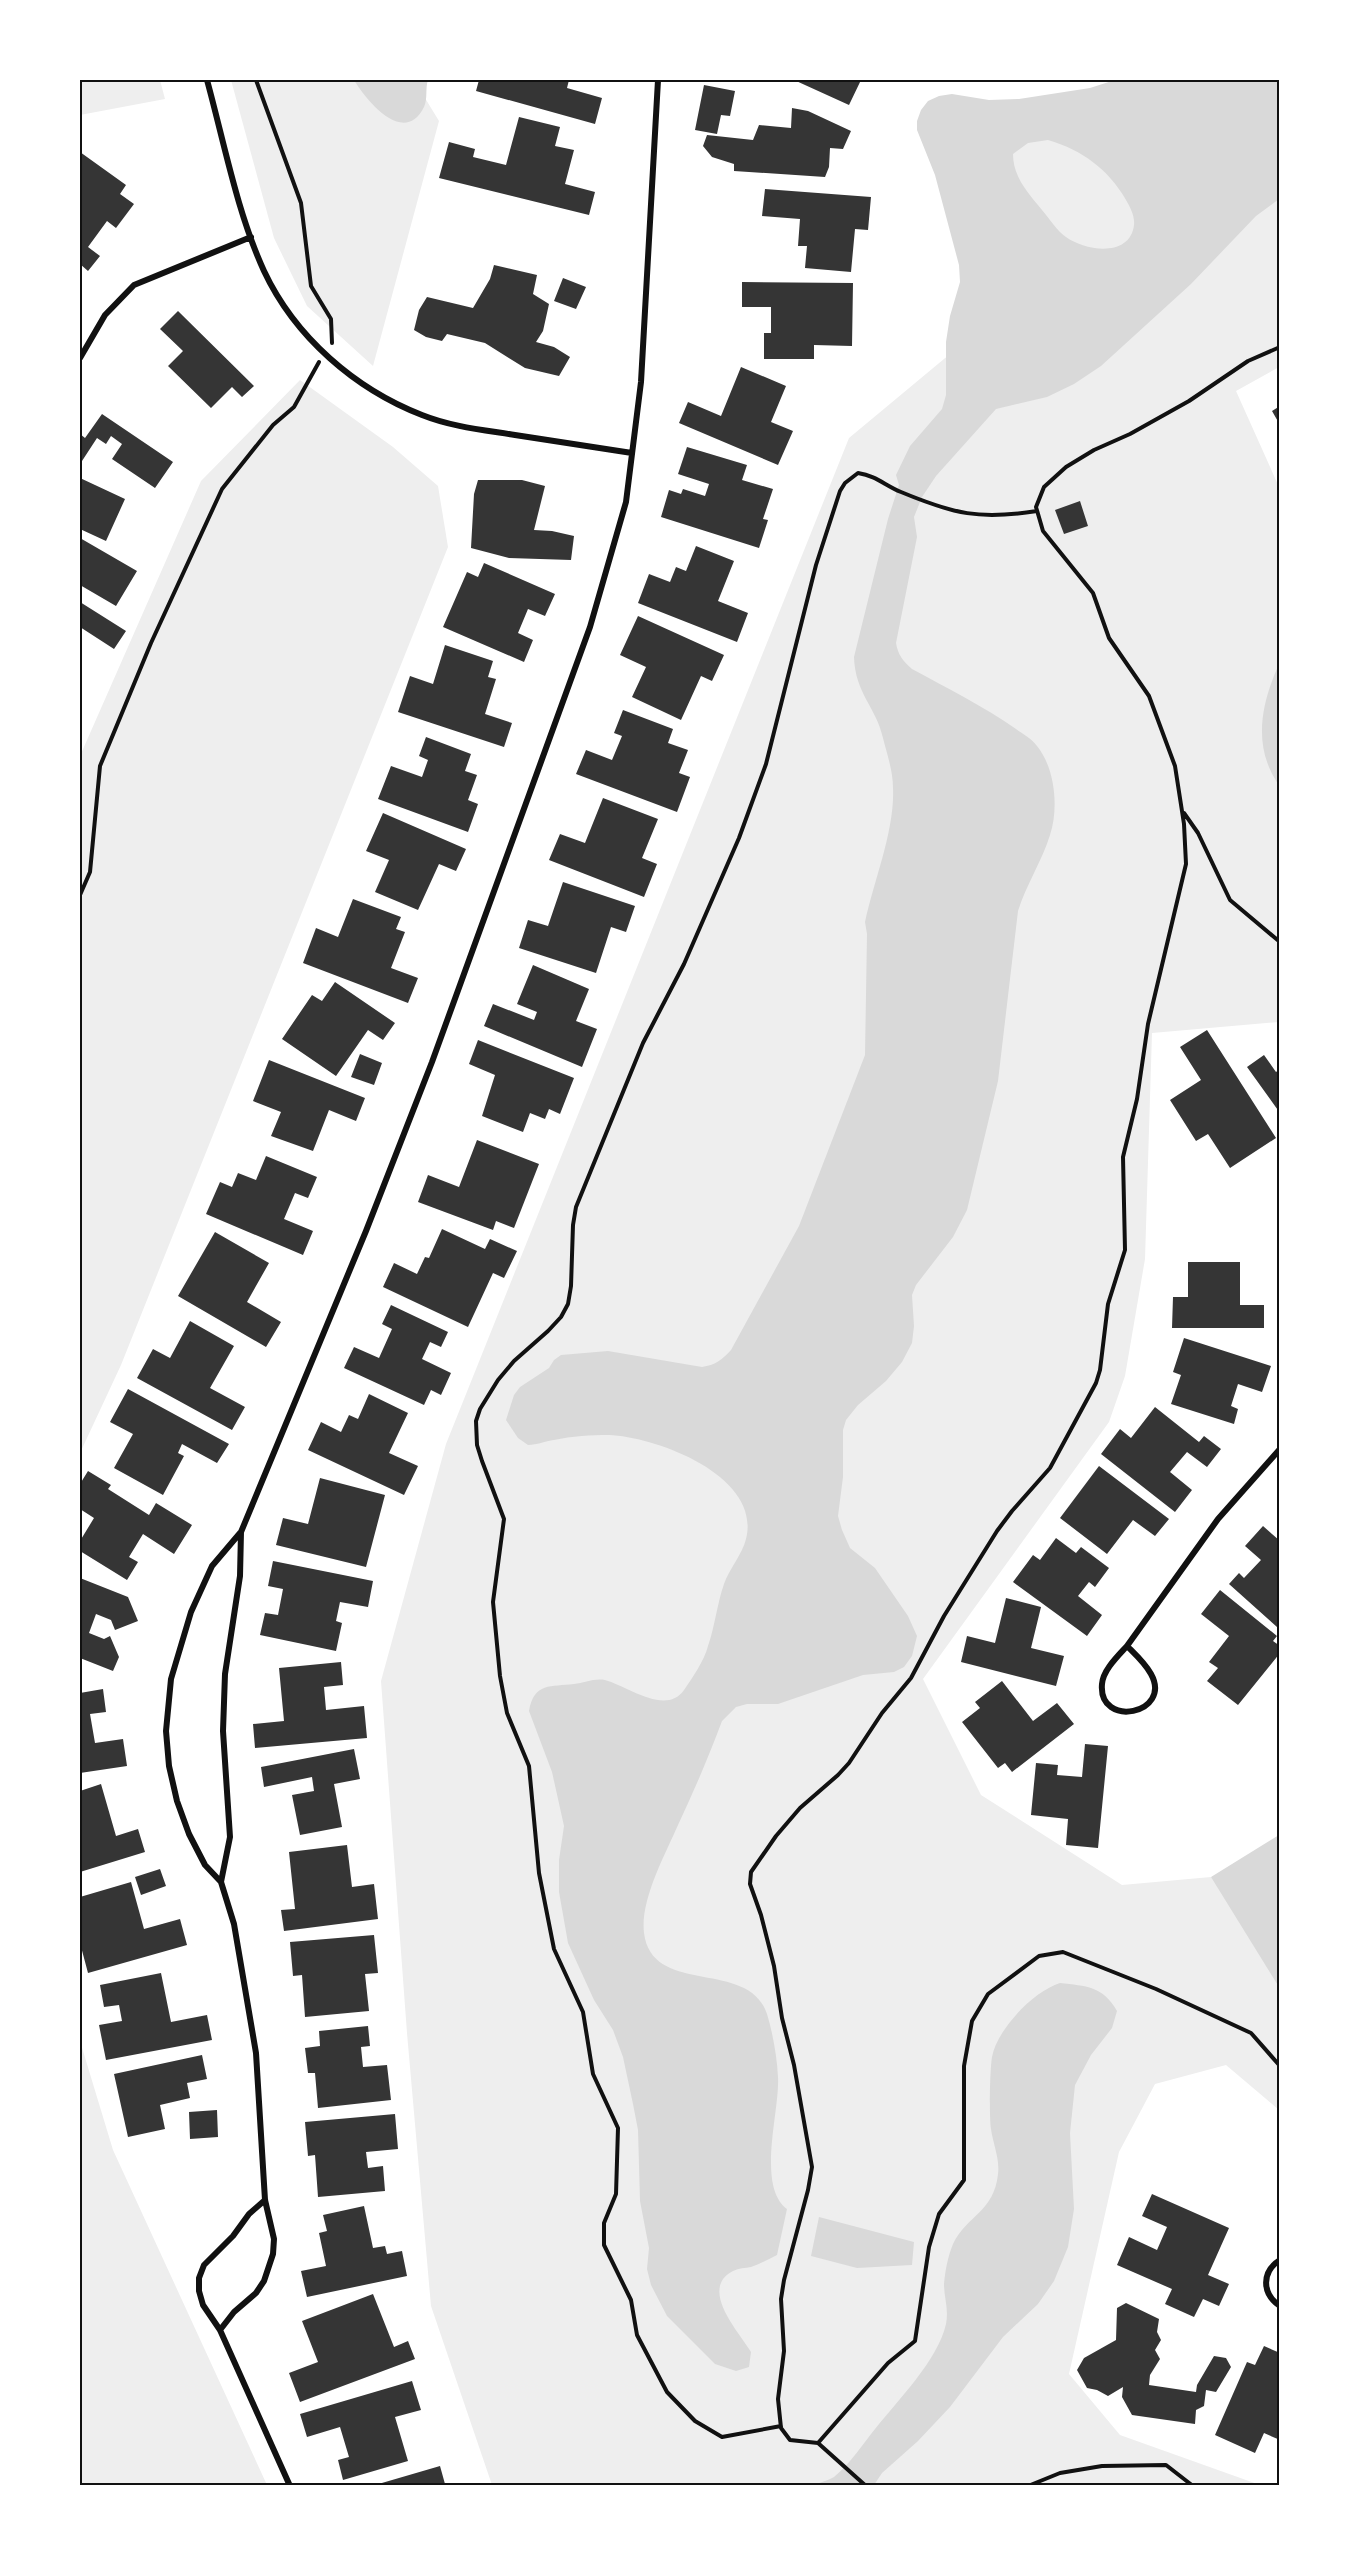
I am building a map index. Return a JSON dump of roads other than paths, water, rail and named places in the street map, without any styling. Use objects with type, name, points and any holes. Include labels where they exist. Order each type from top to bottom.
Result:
[{"type":"street","points":[[207,80],[251,237],[265,272],[278,296],[302,330],[325,354],[351,376],[386,398],[423,416],[460,426],[632,453]]},
{"type":"street","points":[[220,2330],[234,2312],[256,2294],[269,2268],[274,2239],[265,2200],[256,2053],[234,1924],[220,1882],[205,1865],[189,1834],[177,1801],[167,1743],[168,1696],[179,1644],[191,1612],[212,1566],[241,1532],[366,1231],[481,930],[590,627],[626,502],[641,382],[658,80]]},
{"type":"street","points":[[80,358],[105,315],[134,285],[251,237]]},
{"type":"street","points":[[1127,1646],[1147,1668],[1154,1684],[1154,1693],[1144,1708],[1127,1713],[1112,1707],[1102,1694],[1101,1685],[1108,1670],[1224,1511],[1280,1449]]},
{"type":"street","points":[[220,1882],[230,1837],[223,1731],[225,1674],[240,1576],[241,1532]]},
{"type":"street","points":[[265,2200],[208,2260],[199,2278],[199,2291],[203,2305],[220,2330],[291,2486]]},
{"type":"street","points":[[1280,2260],[1270,2268],[1266,2285],[1268,2294],[1280,2306]]}]
